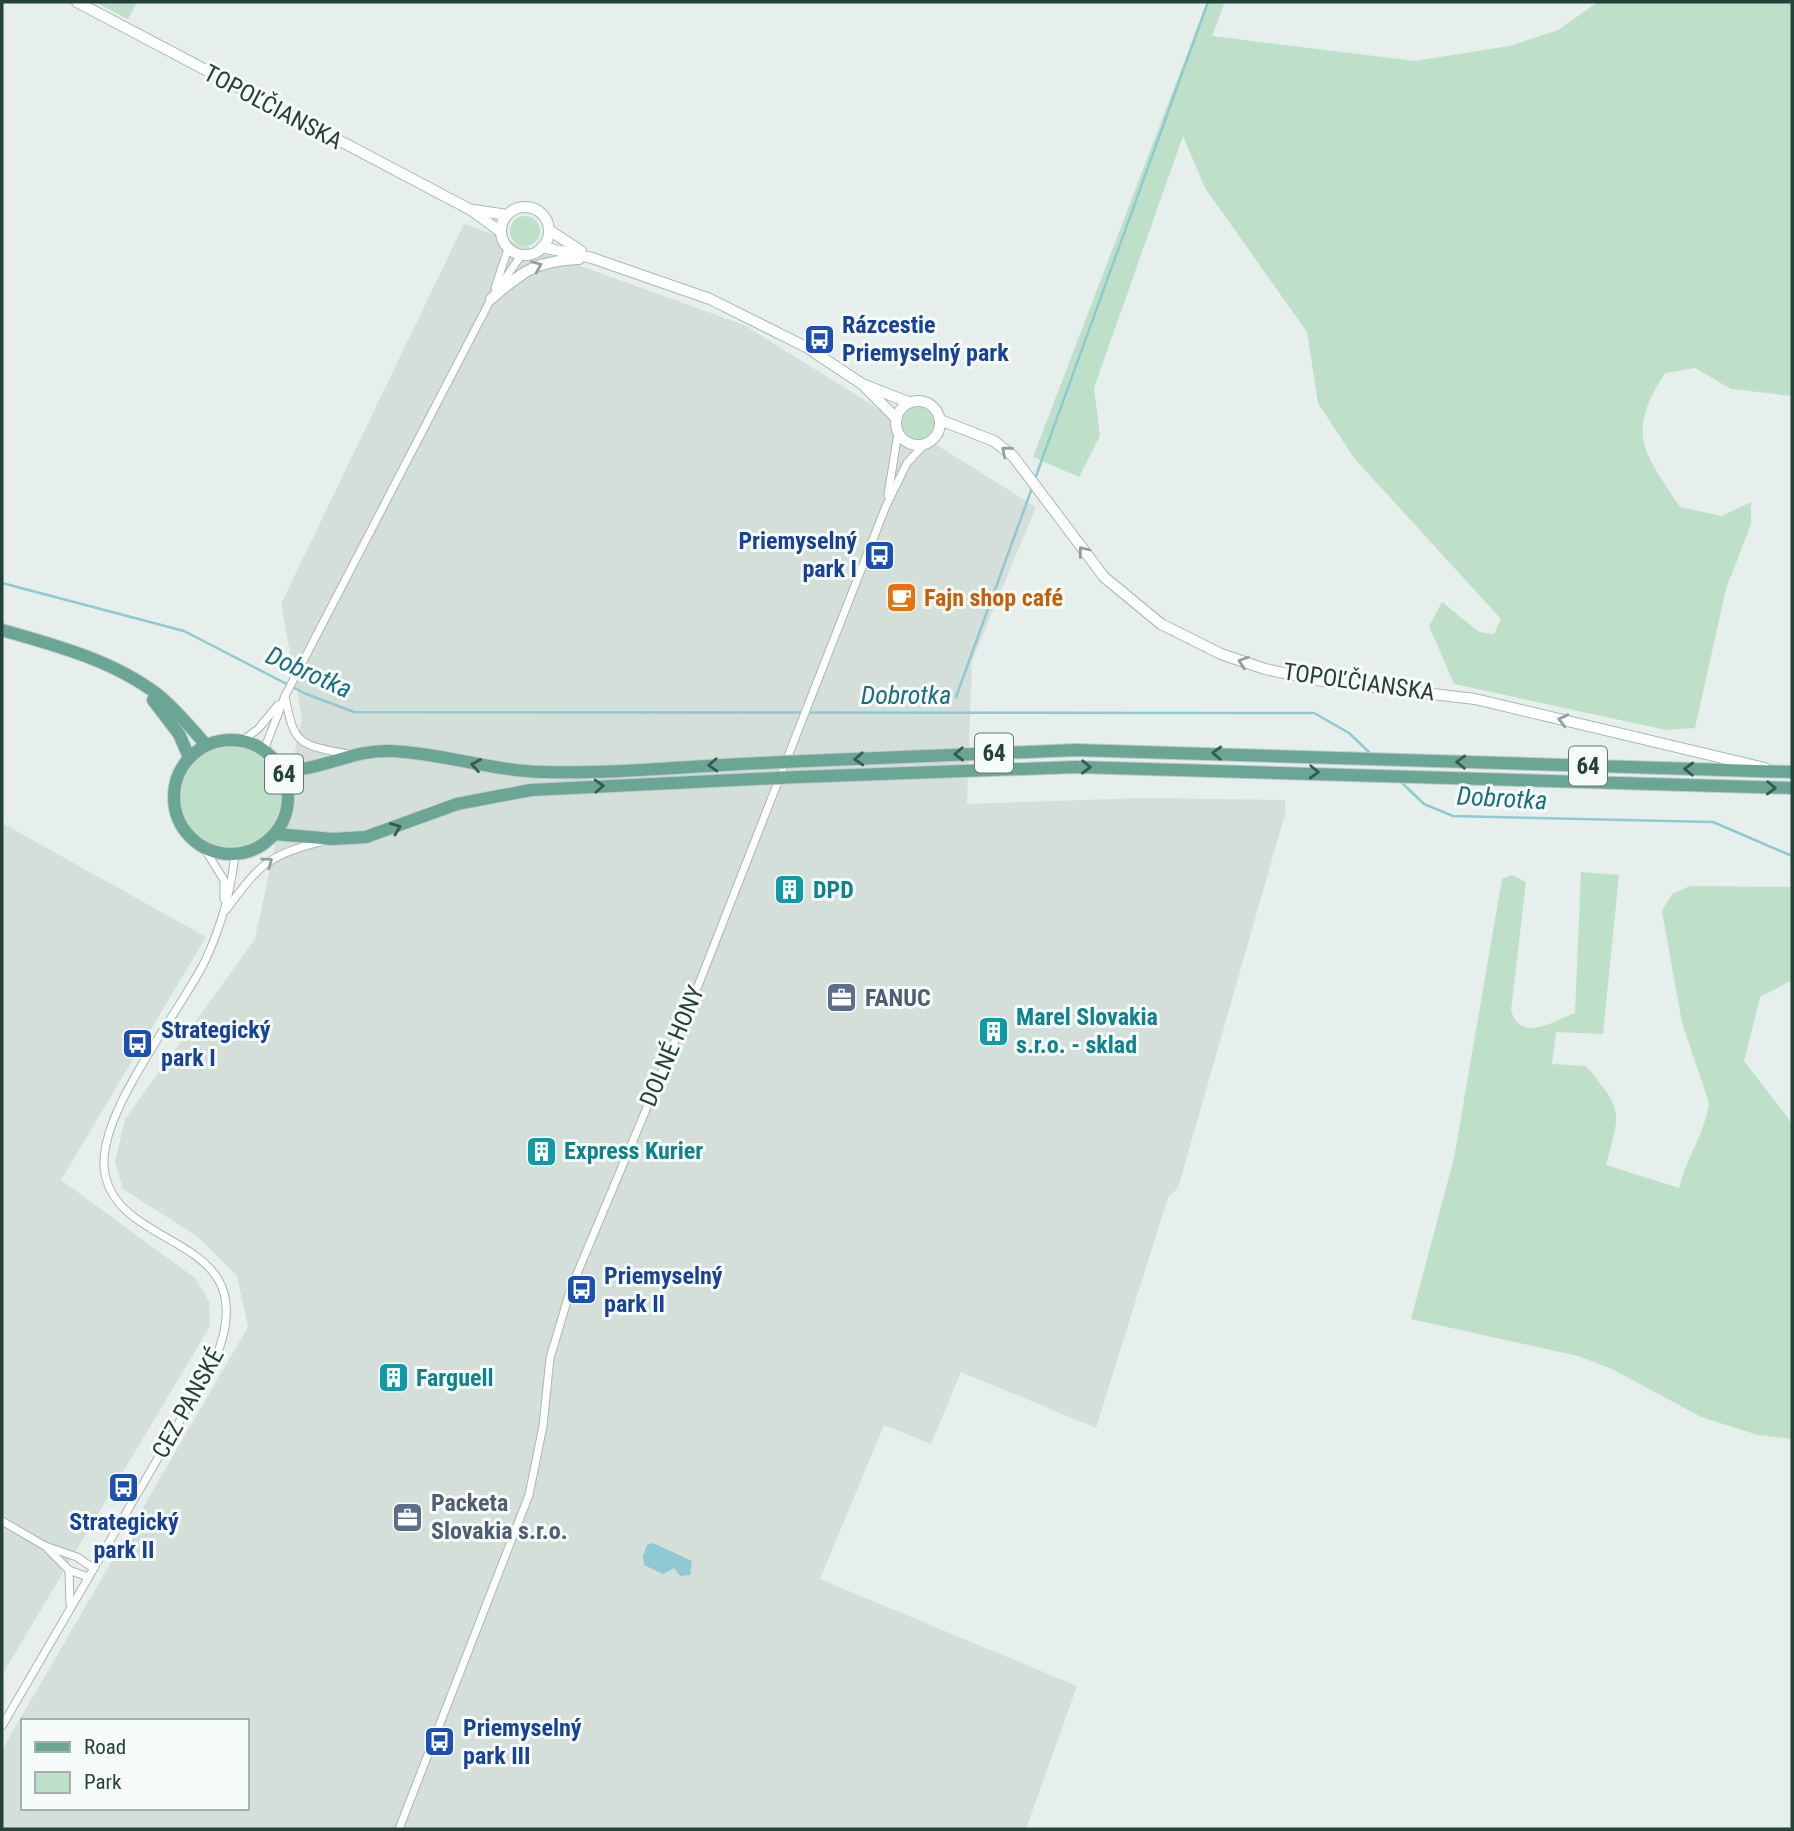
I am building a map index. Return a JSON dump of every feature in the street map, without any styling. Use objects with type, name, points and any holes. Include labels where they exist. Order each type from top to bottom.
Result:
[{"type":"main road","points":[[2,630],[71,650],[103,663],[156,694],[206,745]]},
{"type":"main road","points":[[142,686],[179,734],[190,757]]},
{"type":"main road","name":"64","points":[[204,848],[186,832],[174,804],[178,775],[190,757],[206,745],[230,739],[243,740],[264,750],[282,770],[288,786],[288,803],[275,834],[333,838],[366,837],[457,804],[531,790],[1076,766],[1792,788]]},
{"type":"main road","name":"64","points":[[282,770],[306,770],[348,755],[394,751],[497,769],[544,772],[1076,750],[1787,772]]},
{"type":"main road","points":[[204,848],[235,854],[264,844],[275,834]]},
{"type":"street","name":"TOPOĽČIANSKA","points":[[78,2],[471,210],[500,232],[508,249]]},
{"type":"street","name":"TOPOĽČIANSKA","points":[[471,210],[507,215],[514,209],[533,208],[541,213],[549,230],[592,258]]},
{"type":"street","points":[[500,232],[507,215]]},
{"type":"street","points":[[491,299],[508,249],[522,254],[535,253],[542,247],[549,230]]},
{"type":"street","name":"TOPOĽČIANSKA","points":[[542,247],[592,258],[710,299],[752,317],[808,348],[862,384],[896,418]]},
{"type":"street","points":[[264,750],[296,674],[491,299],[522,254]]},
{"type":"street","points":[[491,299],[517,276],[544,262],[592,258]]},
{"type":"street","name":"TOPOĽČIANSKA","points":[[862,384],[908,402]]},
{"type":"street","points":[[918,400],[929,403],[940,420],[936,436],[924,444],[909,443],[898,433],[896,418],[908,402],[918,400]]},
{"type":"street","name":"TOPOĽČIANSKA","points":[[940,420],[994,441],[1013,456],[1104,577],[1161,624],[1221,654],[1274,671],[1322,681],[1486,701],[1787,772]]},
{"type":"street","name":"DOLNÉ HONY","points":[[886,506],[898,433]]},
{"type":"street","name":"DOLNÉ HONY","points":[[399,1829],[528,1495],[541,1439],[550,1357],[570,1288],[698,986],[886,506],[907,463],[924,444]]},
{"type":"street","points":[[243,740],[258,729],[285,696]]},
{"type":"street","points":[[285,696],[291,727],[298,740],[313,748],[348,755]]},
{"type":"street","points":[[223,914],[254,873],[270,859],[291,849],[333,838]]},
{"type":"street","points":[[204,848],[224,880],[223,914]]},
{"type":"street","points":[[223,914],[235,854]]},
{"type":"street","name":"CEZ PANSKÉ","points":[[2,1726],[214,1362],[225,1338],[226,1309],[220,1281],[193,1253],[118,1202],[105,1174],[104,1145],[114,1116],[204,964],[223,914]]},
{"type":"street","points":[[2,1521],[45,1546],[77,1557],[93,1568]]},
{"type":"street","points":[[45,1546],[69,1570],[88,1577]]},
{"type":"street","points":[[69,1570],[70,1607]]},
{"type":"shaded area","points":[[464,224],[744,325],[1036,507],[972,661],[967,804],[1142,798],[1285,800],[1285,814],[1178,1188],[1168,1197],[1096,1428],[961,1372],[931,1444],[884,1425],[820,1579],[1077,1686],[1026,1829],[2,1829],[2,1750],[248,1327],[237,1276],[198,1237],[123,1189],[115,1162],[125,1119],[255,939],[302,718],[281,604]]},
{"type":"shaded area","points":[[2,823],[206,937],[61,1180],[195,1278],[209,1301],[210,1326],[2,1675]]},
{"type":"green space","points":[[95,2],[137,2],[128,19]]},
{"type":"green space","points":[[1207,2],[1225,2],[1212,36],[1415,61],[1509,46],[1558,30],[1598,2],[1792,2],[1792,396],[1731,389],[1695,368],[1665,373],[1645,412],[1644,443],[1649,457],[1680,507],[1722,516],[1751,502],[1751,524],[1726,589],[1695,728],[1666,730],[1454,684],[1429,626],[1442,602],[1479,632],[1494,634],[1501,619],[1354,458],[1318,403],[1307,332],[1205,188],[1183,136],[1094,388],[1100,436],[1079,477],[1033,457]]},
{"type":"green space","points":[[525,216],[535,221],[540,231],[535,241],[525,246],[515,241],[510,231],[515,221]]},
{"type":"green space","points":[[918,407],[929,412],[934,423],[929,434],[918,439],[907,434],[902,423],[907,412]]},
{"type":"green space","points":[[231,747],[250,751],[266,762],[277,778],[281,797],[277,816],[266,832],[250,843],[231,847],[212,843],[196,832],[185,816],[181,797],[185,778],[196,762],[212,751]]},
{"type":"green space","points":[[1581,872],[1619,875],[1603,1034],[1556,1032],[1552,1064],[1586,1066],[1613,1102],[1616,1121],[1606,1165],[1679,1188],[1704,1125],[1709,1103],[1682,1023],[1662,911],[1672,894],[1690,886],[1792,887],[1792,980],[1760,997],[1744,1061],[1789,1119],[1792,1129],[1792,1439],[1758,1435],[1701,1417],[1612,1369],[1578,1356],[1411,1319],[1454,1158],[1502,879],[1512,875],[1526,882],[1511,1010],[1515,1020],[1529,1028],[1547,1025],[1575,1013]]},
{"type":"water","points":[[653,1543],[692,1561],[690,1575],[680,1576],[674,1568],[663,1574],[644,1565],[643,1556],[647,1545]]},
{"type":"waterway","points":[[1036,476],[1208,2]]},
{"type":"waterway","points":[[956,697],[1032,488]]},
{"type":"waterway","name":"Dobrotka","points":[[2,583],[184,631],[306,694],[354,712],[1314,713],[1349,733],[1371,754]]},
{"type":"waterway","name":"Dobrotka","points":[[1401,782],[1424,804],[1453,816],[1713,822],[1792,856]]},
{"type":"place","name":"Rázcestie Priemyselný park","points":[[819,339]]},
{"type":"place","name":"Priemyselný park I","points":[[880,555]]},
{"type":"place","name":"Fajn shop café","points":[[901,598]]},
{"type":"place","name":"DPD","points":[[790,890]]},
{"type":"place","name":"FANUC","points":[[842,998]]},
{"type":"place","name":"Marel Slovakia s.r.o. - sklad","points":[[993,1031]]},
{"type":"place","name":"Strategický park I","points":[[138,1044]]},
{"type":"place","name":"Express Kurier","points":[[541,1151]]},
{"type":"place","name":"Priemyselný park II","points":[[581,1290]]},
{"type":"place","name":"Farguell","points":[[393,1378]]},
{"type":"place","name":"Strategický park II","points":[[124,1488]]},
{"type":"place","name":"Packeta Slovakia s.r.o.","points":[[408,1517]]},
{"type":"place","name":"Priemyselný park III","points":[[440,1742]]}]
